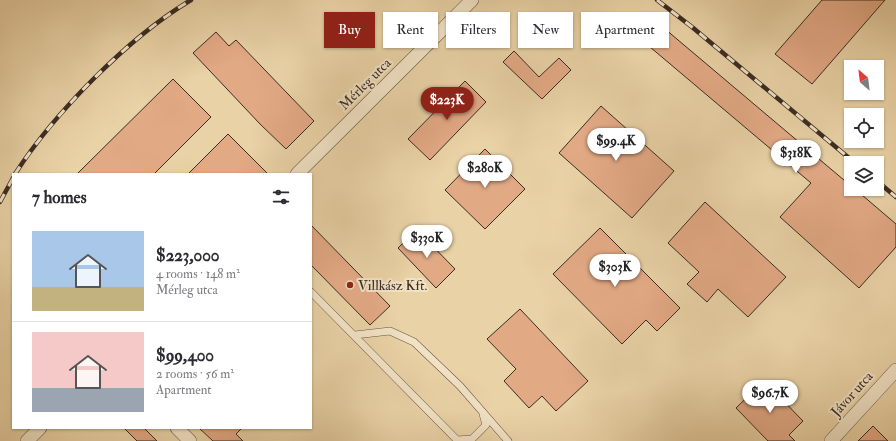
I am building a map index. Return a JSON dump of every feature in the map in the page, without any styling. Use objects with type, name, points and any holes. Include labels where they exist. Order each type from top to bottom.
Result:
[{"type":"street","name":"Mérleg utca","points":[[298,173],[472,0]]},
{"type":"street","name":"Jávor utca","points":[[831,441],[896,370]]},
{"type":"street","points":[[27,441],[39,429]]},
{"type":"street","points":[[178,429],[190,441]]},
{"type":"lane","points":[[312,293],[458,440],[472,438],[486,425],[482,411]]},
{"type":"lane","points":[[355,335],[390,331],[414,342],[460,386],[508,441]]},
{"type":"building","points":[[822,0],[885,0],[812,84],[775,54]]},
{"type":"building","points":[[216,32],[229,46],[236,40],[314,121],[286,149],[260,124],[193,53]]},
{"type":"building","points":[[669,32],[844,180],[844,196],[863,196],[896,224],[896,247],[859,288],[780,217],[811,183],[651,48],[669,48]]},
{"type":"building","points":[[514,51],[539,77],[559,58],[571,70],[542,99],[503,62]]},
{"type":"building","points":[[173,79],[211,117],[155,173],[78,173]]},
{"type":"building","points":[[465,81],[486,102],[430,160],[408,139]]},
{"type":"building","points":[[601,106],[674,171],[632,218],[559,153]]},
{"type":"building","points":[[228,134],[267,173],[189,173]]},
{"type":"building","points":[[485,149],[525,189],[485,229],[445,190]]},
{"type":"building","points":[[705,202],[786,277],[748,317],[718,289],[707,302],[687,284],[699,272],[668,243]]},
{"type":"building","name":"Villkász Kft.","points":[[312,226],[390,306],[370,325],[312,266]]},
{"type":"building","points":[[600,228],[680,308],[657,331],[646,320],[622,344],[553,274]]},
{"type":"building","points":[[417,230],[455,269],[436,288],[398,248]]},
{"type":"building","points":[[520,309],[588,381],[556,411],[542,396],[529,408],[504,381],[516,369],[487,339]]},
{"type":"building","points":[[764,381],[803,421],[789,435],[795,441],[768,441],[736,408]]},
{"type":"building","points":[[873,426],[888,441],[858,441]]},
{"type":"building","points":[[125,429],[145,429],[157,441],[137,441]]},
{"type":"building","points":[[200,429],[241,429],[236,434],[243,441],[213,441]]},
{"type":"railway","points":[[16,173],[50,126],[94,78],[143,34],[191,0]]},
{"type":"railway","points":[[657,0],[692,27],[847,156]]},
{"type":"railway","points":[[0,202],[12,180]]},
{"type":"railway","points":[[884,187],[896,197]]},
{"type":"place","name":"Villkász Kft.","points":[[350,285]]}]
